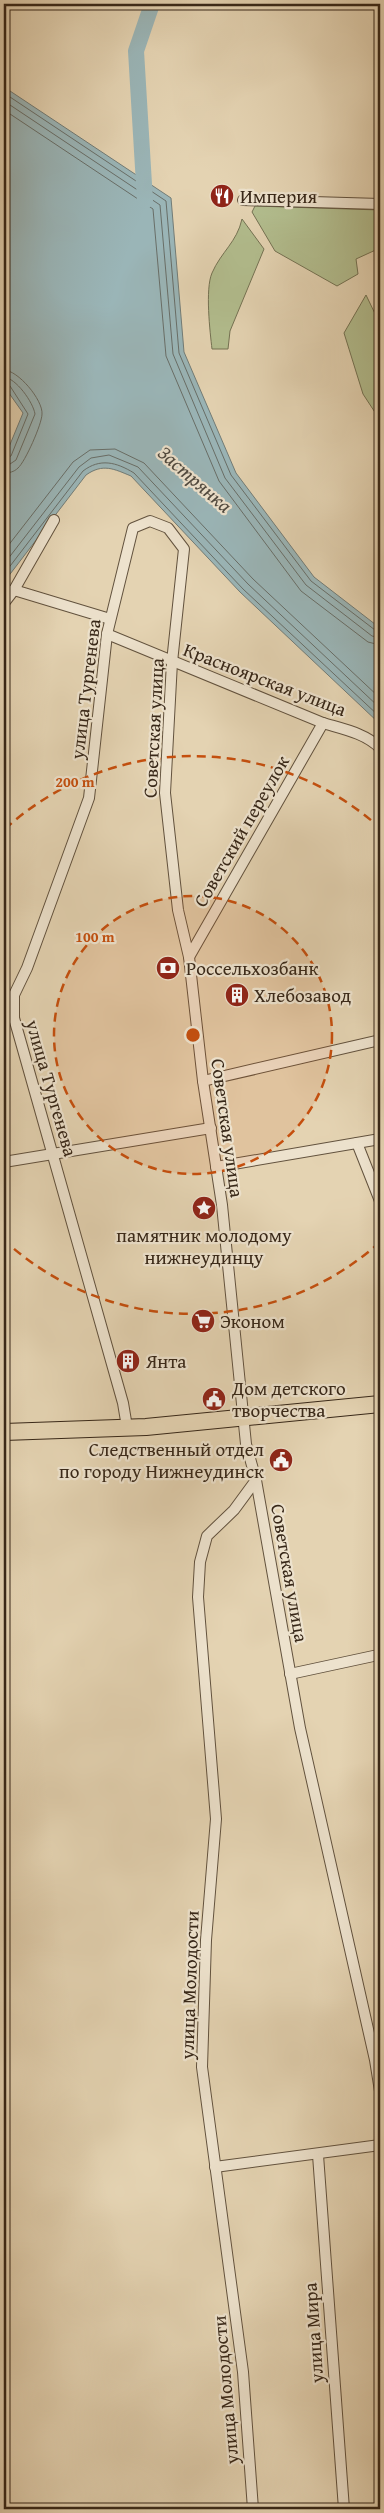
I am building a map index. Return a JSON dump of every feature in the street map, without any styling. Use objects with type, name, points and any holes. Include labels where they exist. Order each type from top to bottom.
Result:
[{"type":"highway","points":[[4,1432],[127,1427],[243,1419],[380,1404]]},
{"type":"street","points":[[243,200],[380,204]]},
{"type":"street","points":[[4,603],[14,590],[54,520]]},
{"type":"street","name":"Советская улица","points":[[133,528],[150,521],[168,528],[184,549],[172,662],[165,793],[178,910],[189,956],[203,1081],[222,1205],[246,1444],[256,1480],[300,1728],[375,2060],[380,2091]]},
{"type":"street","name":"улица Тургенева","points":[[127,1427],[123,1403],[14,1018],[14,995],[27,968],[89,798],[107,634],[133,528]]},
{"type":"street","points":[[14,590],[110,619]]},
{"type":"street","name":"Красноярская улица","points":[[107,634],[323,723],[350,730],[373,741],[380,748]]},
{"type":"street","name":"Советский переулок","points":[[189,956],[323,723]]},
{"type":"street","points":[[203,1081],[380,1040]]},
{"type":"street","points":[[4,1162],[211,1128]]},
{"type":"street","points":[[216,1166],[380,1139]]},
{"type":"street","points":[[357,1143],[380,1201]]},
{"type":"street","name":"улица Молодости","points":[[253,2509],[243,2372],[226,2232],[214,2167],[202,2067],[206,1940],[216,1818],[198,1598],[200,1562],[207,1536],[234,1510],[256,1480]]},
{"type":"street","points":[[290,1674],[378,1655],[380,1658]]},
{"type":"street","points":[[214,2167],[380,2145]]},
{"type":"street","name":"улица Мира","points":[[318,2154],[344,2509]]},
{"type":"green space","points":[[255,206],[380,210],[380,248],[356,259],[358,274],[337,286],[275,251],[252,212]]},
{"type":"green space","points":[[242,219],[264,249],[230,331],[228,349],[212,349],[209,311],[210,280],[216,266],[233,241]]},
{"type":"green space","points":[[366,295],[380,324],[380,420],[363,394],[344,333]]},
{"type":"water","name":"Застрянка","points":[[4,87],[171,198],[184,352],[236,473],[314,577],[380,628],[380,724],[240,592],[131,476],[119,471],[103,468],[86,475],[4,582],[4,459],[23,413],[4,386]]},
{"type":"waterway","points":[[145,201],[136,51],[152,4]]},
{"type":"place","name":"Империя","points":[[222,196]]},
{"type":"place","name":"Россельхозбанк","points":[[168,968]]},
{"type":"place","name":"Хлебозавод","points":[[237,995]]},
{"type":"place","name":"памятник молодому нижнеудинцу","points":[[204,1208]]},
{"type":"place","name":"Эконом","points":[[203,1321]]},
{"type":"place","name":"Янта","points":[[128,1361]]},
{"type":"place","name":"Дом детского творчества","points":[[214,1399]]},
{"type":"place","name":"Следственный отдел по городу Нижнеудинск","points":[[281,1460]]}]
